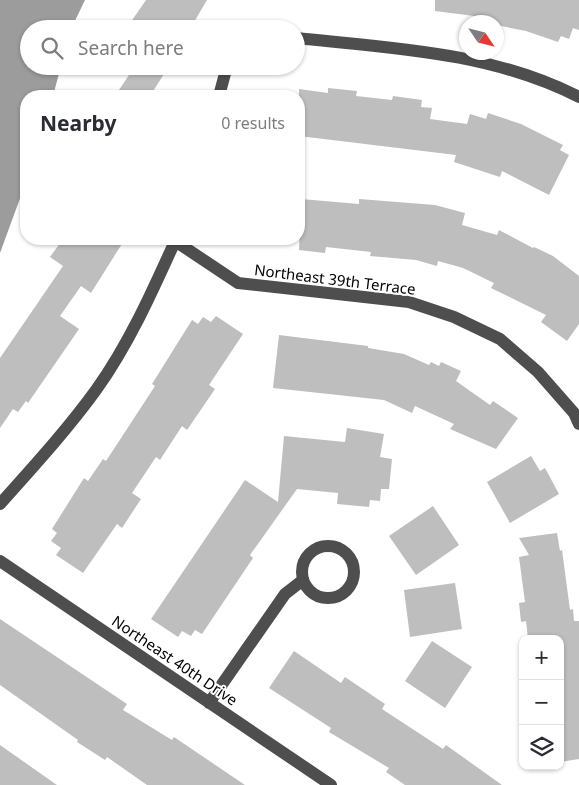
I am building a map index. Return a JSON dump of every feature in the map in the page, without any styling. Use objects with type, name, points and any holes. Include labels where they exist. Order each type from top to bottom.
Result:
[{"type":"street","points":[[305,39],[443,53],[516,71],[579,97]]},
{"type":"street","points":[[221,90],[225,75]]},
{"type":"street","points":[[0,504],[49,450],[97,389],[140,316],[173,245]]},
{"type":"street","name":"Northeast 39th Terrace","points":[[182,245],[238,283],[409,302],[454,317],[500,339],[538,372],[574,413],[579,424]]},
{"type":"street","points":[[335,546],[350,556],[354,568],[351,585],[345,592],[332,598],[314,594],[303,580],[302,567],[305,559],[319,547],[335,546]]},
{"type":"street","name":"Northeast 40th Drive","points":[[0,561],[332,785]]},
{"type":"street","points":[[209,702],[285,594],[303,580]]},
{"type":"shaded area","points":[[0,0],[85,0],[75,20],[20,20],[20,75],[59,75],[55,90],[20,90],[20,198],[0,253]]},
{"type":"building","points":[[146,0],[207,0],[195,20],[132,20]]},
{"type":"building","points":[[435,0],[579,0],[579,30],[573,28],[569,39],[561,36],[558,42],[526,31],[504,27],[504,15],[466,15],[435,11]]},
{"type":"building","points":[[129,75],[163,75],[154,90],[119,90]]},
{"type":"building","points":[[328,88],[357,91],[356,96],[392,100],[393,96],[422,100],[421,107],[432,108],[430,119],[467,124],[470,114],[486,119],[488,113],[521,124],[563,145],[560,150],[569,155],[549,195],[502,171],[500,177],[454,162],[456,155],[305,137],[305,90],[299,89],[328,93]]},
{"type":"building","points":[[305,199],[359,204],[359,199],[435,205],[465,213],[462,225],[497,235],[499,230],[553,256],[579,276],[579,324],[567,341],[541,322],[546,315],[491,288],[494,283],[463,268],[438,261],[437,266],[416,260],[370,256],[371,252],[326,247],[325,253],[299,250],[299,245],[305,245]]},
{"type":"building","points":[[59,245],[121,245],[91,293],[81,286],[60,316],[79,329],[28,403],[26,401],[18,412],[13,409],[0,428],[0,358],[63,266],[50,257]]},
{"type":"building","points":[[216,316],[243,334],[209,385],[215,389],[187,430],[182,426],[160,460],[156,457],[132,493],[141,499],[122,528],[117,524],[83,573],[56,555],[61,548],[51,541],[57,533],[52,529],[84,478],[88,481],[103,459],[106,461],[155,386],[152,384],[192,320],[198,324],[203,317],[211,322]]},
{"type":"building","points":[[279,335],[368,346],[368,348],[404,354],[429,365],[431,362],[439,366],[441,362],[461,371],[456,381],[490,405],[493,401],[518,418],[496,449],[450,429],[454,424],[415,406],[412,413],[384,400],[273,388]]},
{"type":"building","points":[[347,428],[384,434],[380,457],[392,459],[389,489],[381,489],[380,501],[370,500],[369,507],[337,504],[338,493],[297,489],[250,555],[253,558],[202,634],[195,630],[191,636],[182,631],[178,637],[151,619],[245,480],[278,502],[284,436],[345,442]]},
{"type":"building","points":[[531,456],[540,471],[545,468],[559,494],[510,523],[487,482]]},
{"type":"building","points":[[433,506],[459,545],[416,575],[389,536]]},
{"type":"building","points":[[557,533],[560,551],[562,550],[570,610],[573,609],[574,621],[579,621],[579,759],[564,761],[564,635],[528,635],[526,621],[521,622],[519,603],[525,602],[519,557],[529,555],[519,538]]},
{"type":"building","points":[[455,583],[462,629],[410,637],[404,590]]},
{"type":"building","points":[[0,619],[127,704],[123,710],[172,740],[174,737],[245,785],[147,785],[107,757],[105,760],[77,742],[78,740],[0,685]]},
{"type":"building","points":[[432,641],[472,667],[445,708],[405,681]]},
{"type":"building","points":[[294,651],[341,683],[345,677],[385,704],[382,709],[443,749],[446,745],[502,785],[405,785],[386,772],[389,768],[329,732],[331,728],[269,688]]},
{"type":"building","points":[[0,745],[57,785],[0,785]]}]
